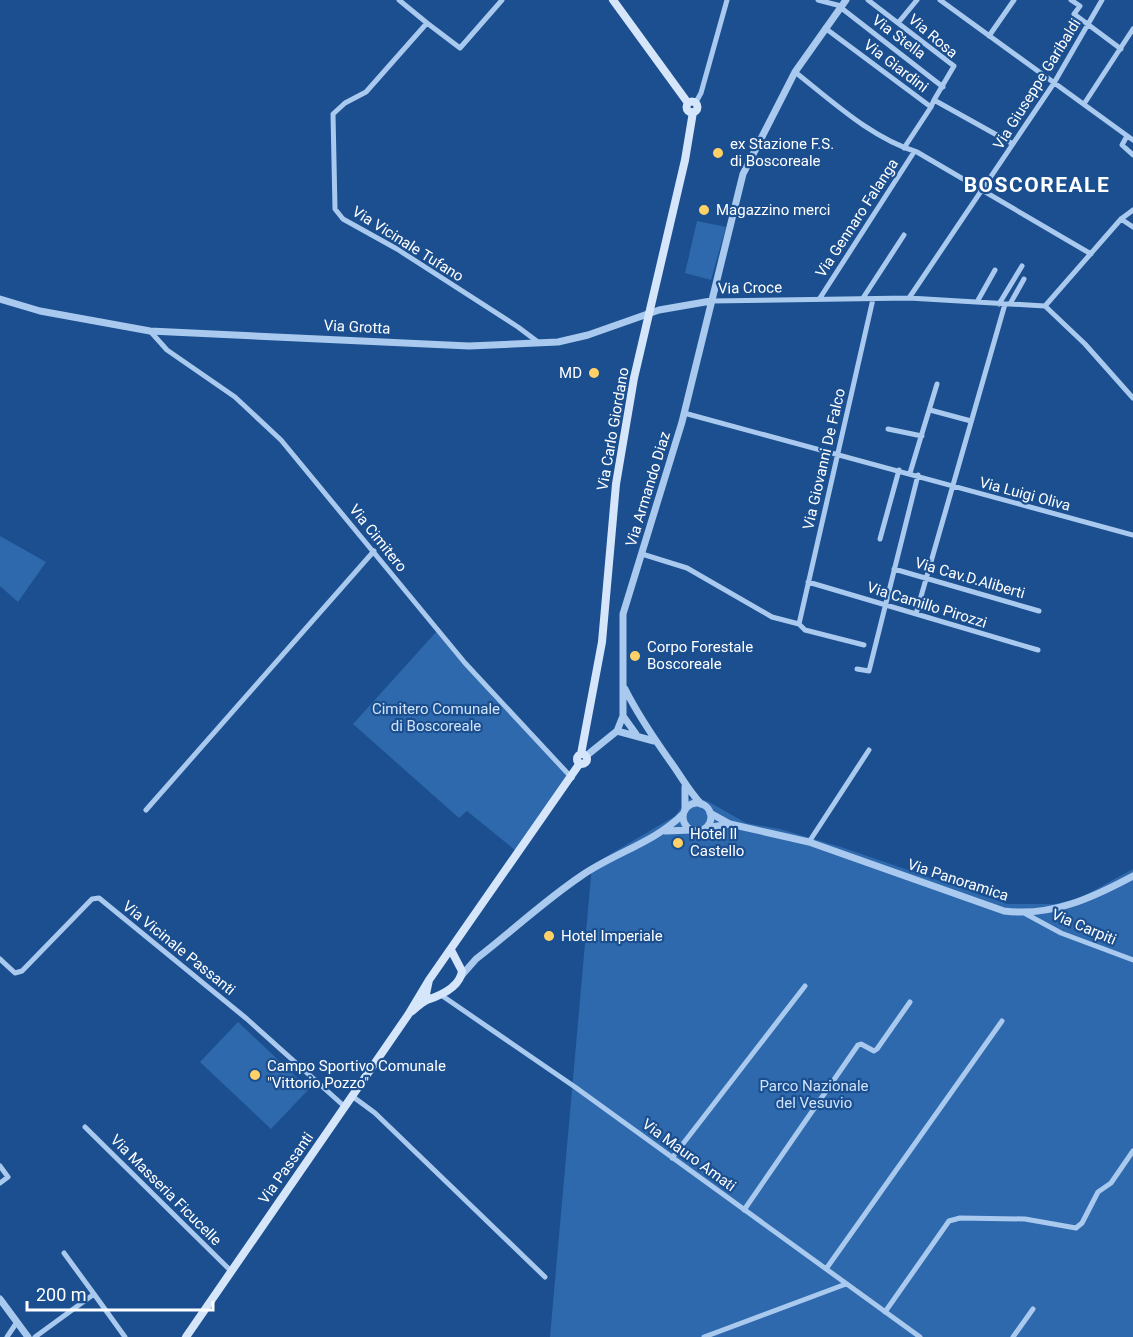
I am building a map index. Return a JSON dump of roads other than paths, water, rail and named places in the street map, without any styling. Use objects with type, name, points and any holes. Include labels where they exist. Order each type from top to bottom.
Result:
[{"type":"main road","points":[[613,0],[692,103]]},
{"type":"main road","name":"Via Carlo Giordano","points":[[584,755],[602,642],[616,484],[648,314],[685,160],[693,112],[687,110],[692,103]]},
{"type":"main road","name":"Via Passanti","points":[[186,1337],[408,1015],[429,980],[572,778],[580,763],[577,758],[584,755]]},
{"type":"main road","points":[[451,950],[462,975]]},
{"type":"main road","points":[[436,970],[448,963],[458,965]]},
{"type":"main road","name":"Via Passanti","points":[[408,1015],[428,999],[432,1000],[441,995],[462,975]]},
{"type":"main road","points":[[428,999],[426,994],[429,980]]},
{"type":"street","points":[[399,0],[460,48],[502,0]]},
{"type":"street","points":[[692,103],[701,93],[727,0]]},
{"type":"street","points":[[818,0],[842,4]]},
{"type":"street","name":"Via Rosa","points":[[868,0],[954,66],[934,100]]},
{"type":"street","points":[[898,23],[917,0]]},
{"type":"street","points":[[940,0],[1130,138],[1122,146],[1133,155]]},
{"type":"street","points":[[989,36],[1014,0]]},
{"type":"street","points":[[1071,0],[1080,6],[1074,14],[1121,49]]},
{"type":"street","name":"Via Giuseppe Garibaldi","points":[[909,298],[1054,83],[1102,0]]},
{"type":"street","name":"Via Armando Diaz","points":[[623,716],[623,614],[684,413],[743,174],[795,72],[842,4]]},
{"type":"street","name":"Via Stella","points":[[842,4],[943,87]]},
{"type":"street","name":"Via Vicinale Tufano","points":[[427,23],[366,92],[345,103],[333,114],[335,209],[343,219],[398,249],[518,327],[538,343]]},
{"type":"street","name":"Via Giardini","points":[[825,28],[931,107],[934,100],[1013,144]]},
{"type":"street","points":[[1084,104],[1133,29]]},
{"type":"street","points":[[795,72],[862,123],[1091,254]]},
{"type":"street","points":[[904,148],[931,107]]},
{"type":"street","name":"Via Gennaro Falanga","points":[[820,298],[914,152]]},
{"type":"street","points":[[1133,210],[1121,219],[1045,306],[1085,344],[1133,398]]},
{"type":"street","points":[[1121,219],[1133,227]]},
{"type":"street","points":[[863,298],[904,234]]},
{"type":"street","points":[[916,614],[1005,304],[1022,266]]},
{"type":"street","points":[[977,302],[995,270]]},
{"type":"street","points":[[1005,304],[1024,279]]},
{"type":"street","name":"Via Croce","points":[[711,301],[909,298],[1045,306]]},
{"type":"street","name":"Via Grotta","points":[[0,299],[40,310],[150,331],[450,345],[558,342],[588,335],[648,314],[711,301]]},
{"type":"street","name":"Via Giovanni De Falco","points":[[799,624],[873,299]]},
{"type":"street","name":"Via Cimitero","points":[[150,331],[167,350],[235,397],[281,440],[465,663],[572,778]]},
{"type":"street","points":[[910,473],[937,384]]},
{"type":"street","points":[[930,410],[971,421]]},
{"type":"street","name":"Via Luigi Oliva","points":[[684,413],[910,473],[1133,536]]},
{"type":"street","points":[[888,429],[922,436]]},
{"type":"street","points":[[880,539],[899,470]]},
{"type":"street","points":[[857,669],[869,671],[918,476]]},
{"type":"street","points":[[146,810],[374,551]]},
{"type":"street","points":[[642,554],[687,567],[772,616],[799,624],[805,630],[864,645]]},
{"type":"street","name":"Via Cav.D.Aliberti","points":[[894,569],[1039,610]]},
{"type":"street","name":"Via Camillo Pirozzi","points":[[808,582],[1038,650]]},
{"type":"street","name":"Via Armando Diaz","points":[[624,686],[639,718],[671,762],[685,787]]},
{"type":"street","points":[[584,755],[616,731],[623,716]]},
{"type":"street","points":[[623,716],[639,718]]},
{"type":"street","points":[[623,716],[636,734]]},
{"type":"street","points":[[616,731],[636,734],[654,741]]},
{"type":"street","points":[[809,842],[869,750]]},
{"type":"street","points":[[685,787],[685,824],[691,830]]},
{"type":"street","name":"Via Panoramica","points":[[685,787],[710,813],[730,824],[809,842],[1004,911],[1026,914],[1055,909],[1079,902],[1133,876]]},
{"type":"street","name":"Via Panoramica","points":[[462,975],[476,959],[580,877],[606,861],[666,831],[692,804],[701,804]]},
{"type":"street","points":[[705,829],[710,822],[710,813]]},
{"type":"street","name":"Via Panoramica","points":[[666,831],[705,829],[730,824]]},
{"type":"street","name":"Via Vicinale Passanti","points":[[0,959],[15,972],[22,971],[92,899],[99,898],[247,1019],[344,1106]]},
{"type":"street","name":"Via Carpiti","points":[[1026,914],[1061,933],[1133,960]]},
{"type":"street","name":"Via Panoramica","points":[[458,965],[476,959]]},
{"type":"street","points":[[672,1158],[805,986]]},
{"type":"street","name":"Via Mauro Amati","points":[[441,995],[575,1087],[920,1337]]},
{"type":"street","points":[[744,1210],[858,1045],[861,1044],[874,1051],[877,1049],[910,1002]]},
{"type":"street","points":[[826,1269],[1002,1021]]},
{"type":"street","points":[[352,1096],[375,1113],[545,1277]]},
{"type":"street","name":"Via Masseria Ficucelle","points":[[85,1126],[231,1272]]},
{"type":"street","points":[[885,1312],[949,1221],[960,1218],[1025,1219],[1076,1228],[1082,1223],[1098,1192],[1111,1183],[1133,1151]]},
{"type":"street","points":[[0,1166],[8,1177],[0,1183]]},
{"type":"street","points":[[64,1252],[125,1337]]},
{"type":"street","points":[[704,1337],[846,1284]]},
{"type":"street","points":[[35,1337],[94,1294]]},
{"type":"street","points":[[0,1299],[28,1337]]},
{"type":"street","points":[[1013,1337],[1033,1309]]},
{"type":"street","points":[[7,1337],[17,1322]]},
{"type":"place","name":"ex Stazione F.S. di Boscoreale","points":[[718,153]]},
{"type":"place","name":"Magazzino merci","points":[[704,210]]},
{"type":"place","name":"MD","points":[[594,373]]},
{"type":"place","name":"Corpo Forestale Boscoreale","points":[[635,656]]},
{"type":"place","name":"Hotel Il Castello","points":[[678,843]]},
{"type":"place","name":"Hotel Imperiale","points":[[549,936]]},
{"type":"place","name":"Campo Sportivo Comunale \"Vittorio Pozzo\"","points":[[255,1075]]},
{"type":"district","name":"BOSCOREALE","points":[[1037,185]]},
{"type":"park label","name":"Cimitero Comunale di Boscoreale","points":[[436,718]]},
{"type":"park label","name":"Parco Nazionale del Vesuvio","points":[[814,1094]]}]
